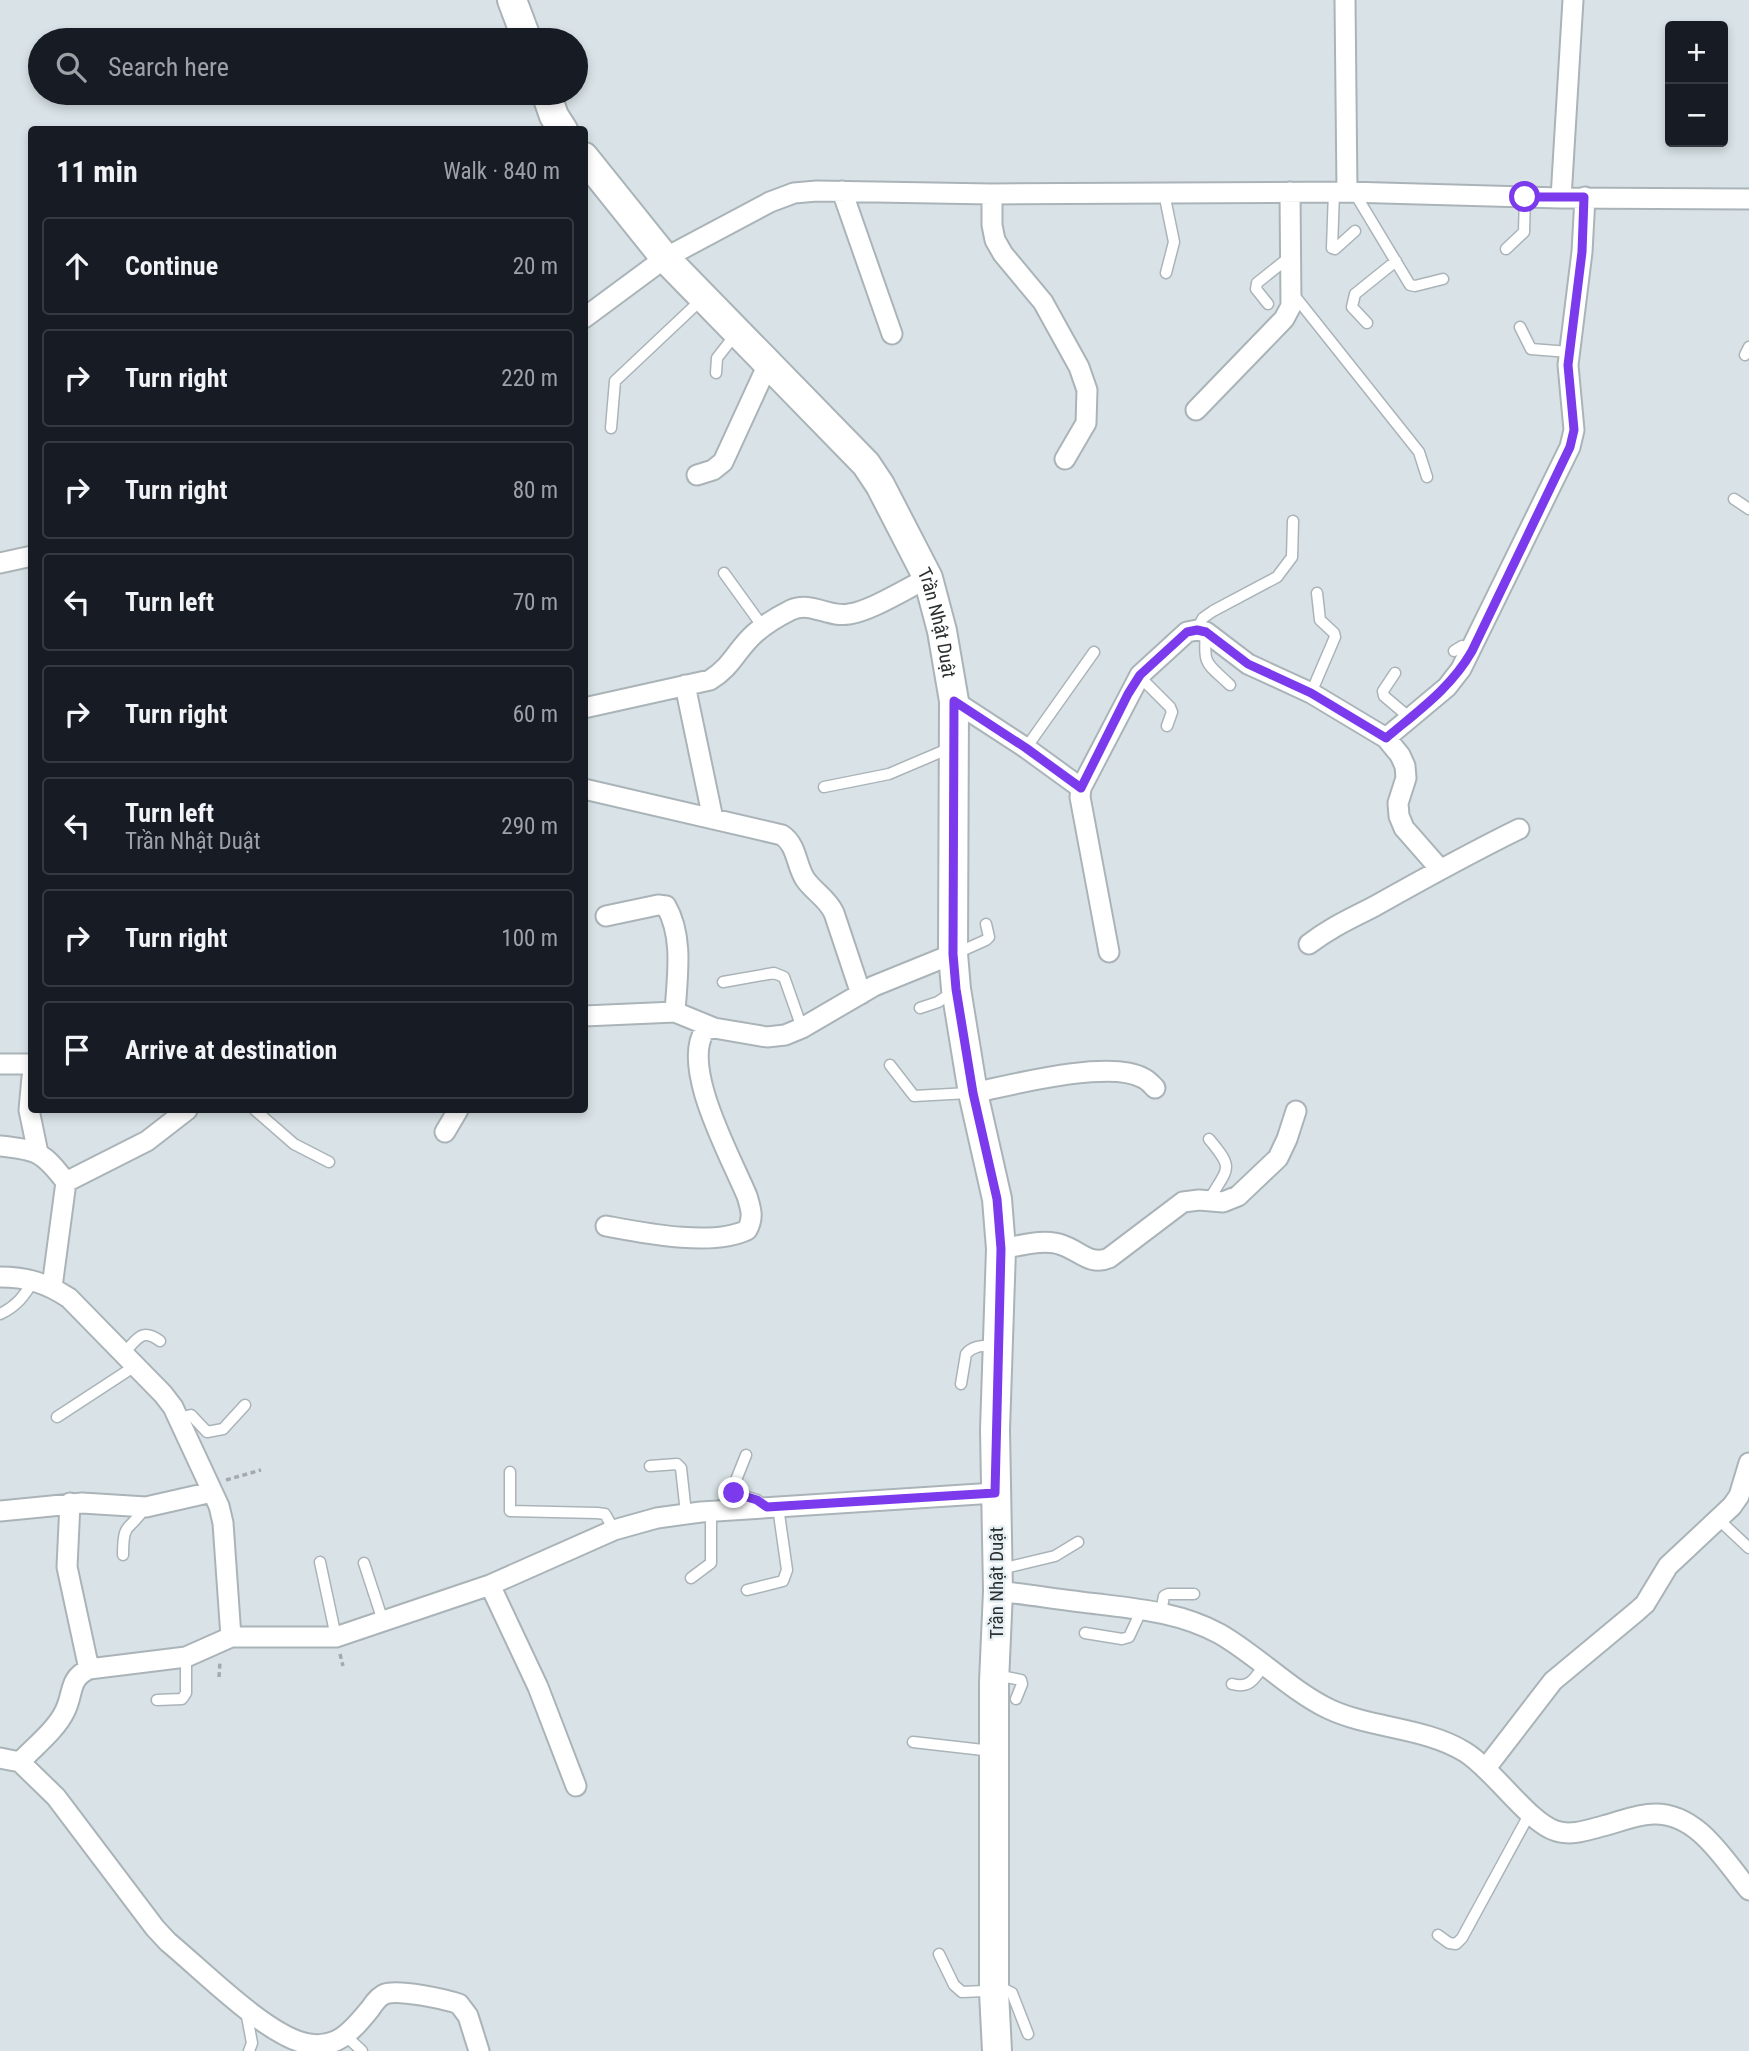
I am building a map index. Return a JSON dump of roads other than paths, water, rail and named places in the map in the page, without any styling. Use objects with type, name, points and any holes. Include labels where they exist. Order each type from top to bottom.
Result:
[{"type":"main road","points":[[512,0],[522,28]]},
{"type":"main road","points":[[550,105],[560,126]]},
{"type":"main road","name":"Trần Nhật Duật","points":[[588,162],[702,299],[866,464],[880,485],[928,578],[942,631],[954,701],[953,954],[956,989],[973,1093],[997,1199],[1001,1249],[995,1493],[997,1580],[994,1992],[997,2051]]},
{"type":"street","points":[[1345,0],[1345,192]]},
{"type":"street","points":[[1561,198],[1573,0]]},
{"type":"street","points":[[588,315],[666,258],[770,202],[794,194],[817,191],[992,194],[1345,192],[1561,198],[1749,198]]},
{"type":"street","points":[[842,191],[892,334]]},
{"type":"street","points":[[1196,410],[1284,319],[1291,306],[1293,293],[1290,192]]},
{"type":"street","points":[[992,194],[995,240],[1003,254],[1043,302],[1079,367],[1087,390],[1086,423],[1065,459]]},
{"type":"street","points":[[1386,738],[1447,687],[1461,670],[1463,651],[1570,447],[1574,430],[1568,380],[1569,352],[1582,252],[1584,197]]},
{"type":"street","points":[[697,475],[713,470],[723,462],[768,364]]},
{"type":"street","points":[[0,563],[28,557]]},
{"type":"street","points":[[588,707],[710,680],[724,671],[749,639],[763,627],[800,607],[811,607],[837,615],[858,612],[928,578]]},
{"type":"street","points":[[1109,952],[1082,809],[1081,788],[1139,676],[1187,632],[1202,631],[1258,670],[1311,693],[1386,738],[1405,766],[1406,778],[1398,803],[1399,816],[1404,828],[1439,868]]},
{"type":"street","points":[[685,685],[713,819]]},
{"type":"street","points":[[954,701],[1081,788]]},
{"type":"street","points":[[588,790],[782,835],[788,839],[803,875],[830,903],[861,994]]},
{"type":"street","points":[[1309,944],[1336,924],[1375,906],[1439,868],[1519,829]]},
{"type":"street","points":[[606,916],[658,905],[666,906],[671,915],[679,959],[675,1012]]},
{"type":"street","points":[[588,1016],[675,1012],[714,1028],[767,1037],[785,1035],[881,983],[953,954]]},
{"type":"street","points":[[606,1226],[674,1237],[727,1236],[747,1230],[751,1222],[751,1210],[747,1196],[698,1077],[698,1040],[705,1030],[714,1028]]},
{"type":"street","points":[[0,1064],[28,1064]]},
{"type":"street","points":[[973,1093],[1079,1072],[1126,1073],[1143,1077],[1156,1088]]},
{"type":"street","points":[[1001,1249],[1055,1243],[1064,1245],[1092,1261],[1100,1262],[1109,1258],[1183,1202],[1223,1202],[1238,1196],[1278,1158],[1296,1111]]},
{"type":"street","points":[[30,1113],[38,1153]]},
{"type":"street","points":[[66,1182],[147,1141],[183,1113]]},
{"type":"street","points":[[446,1132],[456,1113]]},
{"type":"street","points":[[0,1146],[38,1153],[50,1161],[66,1182]]},
{"type":"street","points":[[43,1283],[66,1182]]},
{"type":"street","points":[[0,1277],[43,1283],[69,1298],[163,1394],[179,1418],[223,1523],[231,1637]]},
{"type":"street","points":[[1486,1768],[1553,1681],[1645,1604],[1668,1566],[1739,1496],[1749,1463]]},
{"type":"street","points":[[0,1511],[70,1503],[146,1507],[211,1489]]},
{"type":"street","points":[[20,1762],[60,1719],[66,1710],[73,1682],[79,1674],[89,1669],[186,1657],[231,1637],[336,1636],[490,1585],[614,1530],[657,1518],[711,1511],[995,1493]]},
{"type":"street","points":[[70,1503],[67,1567],[89,1669]]},
{"type":"street","points":[[997,1580],[1192,1620],[1221,1635],[1329,1709],[1441,1741],[1465,1752],[1486,1768],[1542,1825],[1557,1832],[1574,1833],[1651,1814],[1671,1815],[1688,1822],[1703,1835],[1749,1890]]},
{"type":"street","points":[[490,1585],[538,1687],[576,1786]]},
{"type":"street","points":[[0,1758],[20,1762],[56,1797],[168,1942],[245,2007],[282,2034],[321,2048],[346,2036],[380,1997],[394,1992],[459,2004],[468,2016],[479,2051]]},
{"type":"lane","points":[[1345,192],[1332,248],[1335,249],[1355,231]]},
{"type":"lane","points":[[1345,192],[1396,261],[1410,285],[1443,279]]},
{"type":"lane","points":[[1164,193],[1174,242],[1166,273]]},
{"type":"lane","points":[[1506,249],[1525,230],[1525,197]]},
{"type":"lane","points":[[1268,303],[1256,289],[1257,283],[1292,255]]},
{"type":"lane","points":[[1367,323],[1352,307],[1355,294],[1396,261]]},
{"type":"lane","points":[[1293,293],[1419,452],[1427,477]]},
{"type":"lane","points":[[611,428],[615,381],[702,299]]},
{"type":"lane","points":[[1520,327],[1531,349],[1569,352]]},
{"type":"lane","points":[[716,373],[717,358],[737,333]]},
{"type":"lane","points":[[1734,499],[1749,509]]},
{"type":"lane","points":[[1230,685],[1206,663],[1203,618],[1277,577],[1292,557],[1293,520]]},
{"type":"lane","points":[[724,573],[763,627]]},
{"type":"lane","points":[[1311,693],[1335,637],[1320,620],[1317,593]]},
{"type":"lane","points":[[1026,748],[1094,652]]},
{"type":"lane","points":[[1395,673],[1383,691],[1384,696],[1410,718]]},
{"type":"lane","points":[[1139,676],[1170,707],[1172,712],[1167,726]]},
{"type":"lane","points":[[824,787],[889,774],[954,746]]},
{"type":"lane","points":[[953,954],[986,940],[989,937],[986,924]]},
{"type":"lane","points":[[723,982],[780,974],[784,977],[802,1028]]},
{"type":"lane","points":[[920,1008],[937,1002],[956,989]]},
{"type":"lane","points":[[891,1065],[914,1096],[973,1093]]},
{"type":"lane","points":[[258,1113],[294,1144],[329,1161]]},
{"type":"lane","points":[[1209,1139],[1226,1159],[1227,1168],[1209,1200]]},
{"type":"lane","points":[[0,1314],[15,1307],[43,1283]]},
{"type":"lane","points":[[57,1417],[129,1360],[143,1334],[151,1334],[160,1341]]},
{"type":"lane","points":[[961,1384],[969,1350],[998,1345]]},
{"type":"lane","points":[[179,1418],[191,1415],[207,1432],[223,1429],[245,1405]]},
{"type":"lane","points":[[746,1455],[732,1490],[772,1507],[787,1570],[783,1581],[747,1590]]},
{"type":"lane","points":[[650,1466],[677,1464],[681,1468],[686,1513]]},
{"type":"lane","points":[[510,1472],[510,1511],[605,1514],[614,1530]]},
{"type":"lane","points":[[123,1555],[123,1532],[139,1518],[146,1507]]},
{"type":"lane","points":[[691,1578],[711,1563],[711,1511]]},
{"type":"lane","points":[[1718,1519],[1749,1549]]},
{"type":"lane","points":[[997,1580],[1055,1556],[1077,1542]]},
{"type":"lane","points":[[320,1562],[336,1636]]},
{"type":"lane","points":[[364,1563],[383,1621]]},
{"type":"lane","points":[[1085,1633],[1122,1639],[1129,1637],[1164,1596],[1194,1594]]},
{"type":"lane","points":[[157,1700],[182,1699],[186,1693],[186,1657]]},
{"type":"lane","points":[[1232,1684],[1250,1685],[1264,1665]]},
{"type":"lane","points":[[995,1675],[1021,1680],[1016,1699]]},
{"type":"lane","points":[[913,1742],[996,1752]]},
{"type":"lane","points":[[1437,1935],[1449,1943],[1457,1944],[1462,1938],[1530,1813]]},
{"type":"lane","points":[[939,1955],[954,1985],[962,1992],[1006,1990],[1012,1993],[1028,2034]]},
{"type":"lane","points":[[245,2007],[252,2043],[249,2051]]},
{"type":"lane","points":[[346,2036],[362,2051]]}]
